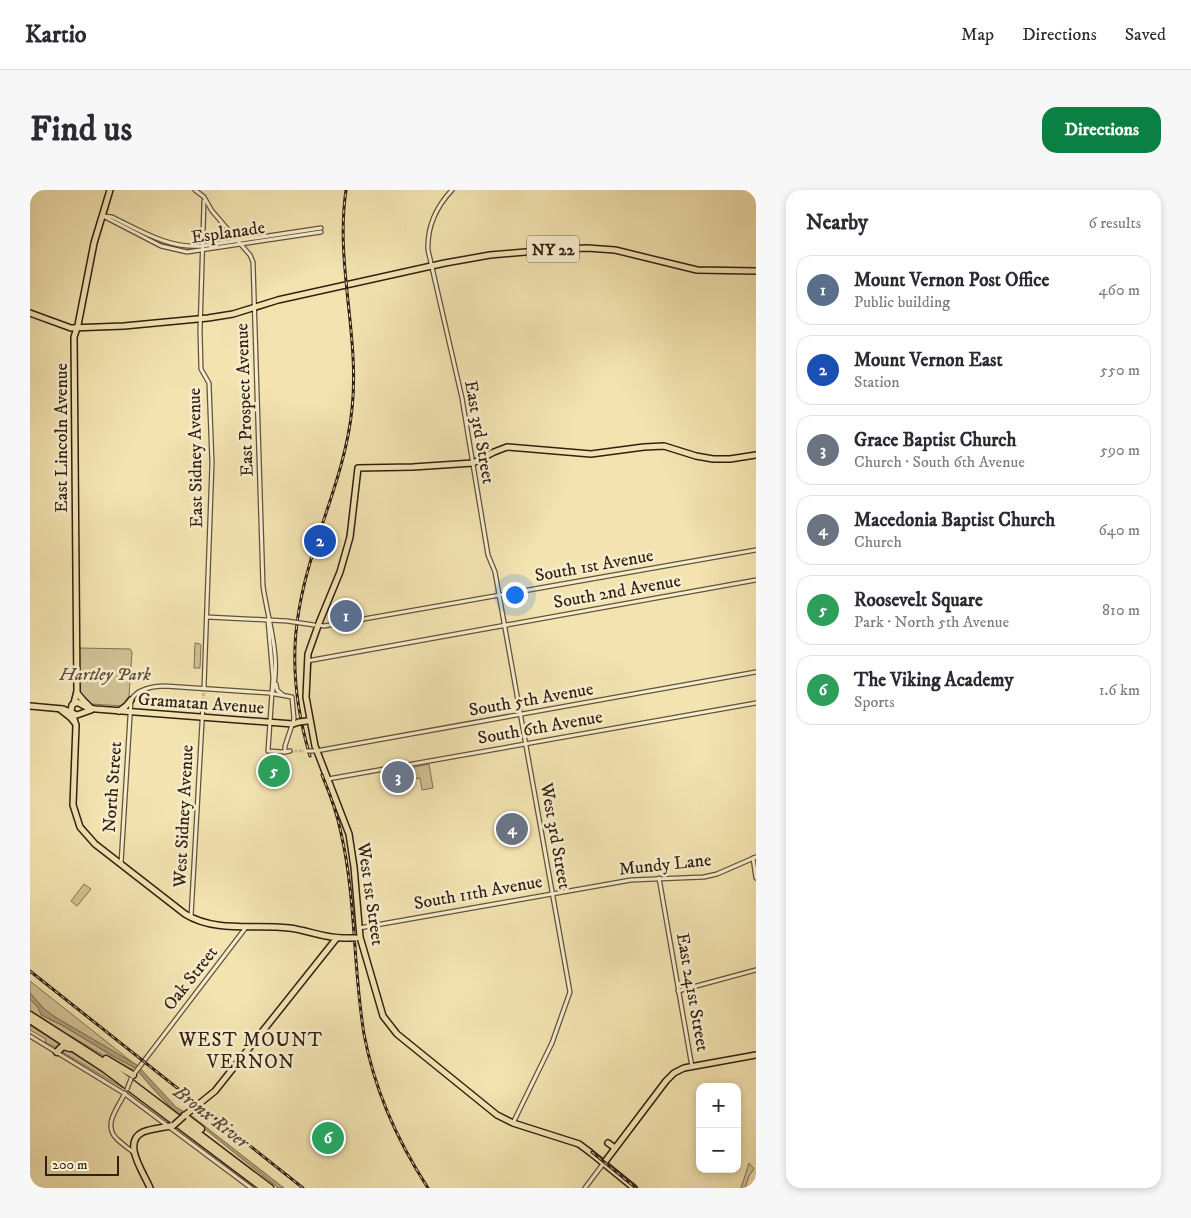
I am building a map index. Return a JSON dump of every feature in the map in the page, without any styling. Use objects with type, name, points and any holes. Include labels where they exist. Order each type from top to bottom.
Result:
[{"type":"highway","points":[[30,1015],[83,1051],[267,1188]]},
{"type":"highway","points":[[30,1020],[83,1051],[133,1075]]},
{"type":"highway","points":[[57,1052],[64,1046],[83,1051]]},
{"type":"highway","points":[[187,1114],[267,1188]]},
{"type":"main road","name":"East Lincoln Avenue","points":[[76,724],[74,341],[94,243],[110,190]]},
{"type":"main road","name":"NY 22","points":[[30,313],[62,326],[77,328],[200,319],[221,316],[278,300],[431,266],[490,255],[587,248],[621,252],[697,270],[756,271]]},
{"type":"main road","points":[[473,463],[507,447],[591,454],[664,446],[713,459],[730,459],[756,455]]},
{"type":"main road","name":"West 1st Street","points":[[473,463],[358,468],[353,518],[347,550],[340,572],[316,625],[307,661],[303,722],[310,751],[328,779],[349,834],[354,867],[359,928],[358,937],[383,1016],[388,1025],[401,1038],[494,1113],[514,1123],[586,1148],[634,1188]]},
{"type":"main road","points":[[76,724],[84,715],[95,709],[83,700],[77,692]]},
{"type":"main road","points":[[118,711],[131,700]]},
{"type":"main road","name":"Gramatan Avenue","points":[[30,706],[75,707],[270,722],[303,722]]},
{"type":"main road","points":[[75,707],[81,714]]},
{"type":"main road","points":[[75,707],[84,709],[76,724],[72,794],[76,817],[83,832],[95,844],[191,918],[217,926],[290,928],[336,939],[358,937]]},
{"type":"main road","points":[[55,708],[68,714],[76,724]]},
{"type":"main road","name":"Gramatan Avenue","points":[[81,714],[95,709]]},
{"type":"main road","points":[[150,1188],[134,1153],[133,1143],[137,1137],[142,1133],[174,1125],[216,1091],[336,939]]},
{"type":"main road","points":[[692,1066],[756,1055]]},
{"type":"main road","name":"East 241st Street","points":[[604,1163],[669,1078],[678,1070],[692,1066]]},
{"type":"main road","points":[[608,1142],[615,1148]]},
{"type":"street","name":"East Prospect Avenue","points":[[195,190],[250,255],[253,262],[263,586],[276,666],[275,684],[272,694]]},
{"type":"street","name":"East 3rd Street","points":[[452,190],[439,206],[429,230],[428,246],[462,398],[488,555],[495,572],[515,685]]},
{"type":"street","name":"East Sidney Avenue","points":[[204,199],[200,319],[201,369],[210,387],[212,463],[204,688]]},
{"type":"street","points":[[203,213],[205,211],[212,211]]},
{"type":"street","name":"Esplanade","points":[[102,216],[112,217],[165,242],[186,247],[321,230],[187,252],[167,248],[102,216]]},
{"type":"street","name":"South 1st Avenue","points":[[207,617],[278,620],[316,625],[333,625],[756,550]]},
{"type":"street","name":"South 2nd Avenue","points":[[307,661],[756,580]]},
{"type":"street","name":"East Prospect Avenue","points":[[268,620],[272,673],[268,751],[285,752]]},
{"type":"street","points":[[271,630],[273,624],[278,620]]},
{"type":"street","name":"South 5th Avenue","points":[[310,751],[756,672]]},
{"type":"street","points":[[275,684],[277,690],[284,696]]},
{"type":"street","name":"West 3rd Street","points":[[514,1123],[552,1043],[570,992],[515,685]]},
{"type":"street","points":[[131,700],[138,692],[155,687],[204,688],[269,693],[292,697],[303,722],[285,746],[285,752],[290,751]]},
{"type":"street","name":"North Street","points":[[121,864],[131,700]]},
{"type":"street","name":"South 6th Avenue","points":[[328,779],[756,703]]},
{"type":"street","points":[[202,717],[203,705]]},
{"type":"street","name":"West Sidney Avenue","points":[[191,918],[202,717]]},
{"type":"street","points":[[754,857],[756,878]]},
{"type":"street","name":"Mundy Lane","points":[[603,884],[640,878],[704,877],[717,874],[754,857]]},
{"type":"street","name":"East 241st Street","points":[[659,878],[692,1066]]},
{"type":"street","name":"South 11th Avenue","points":[[359,928],[603,884]]},
{"type":"street","name":"Oak Street","points":[[134,1153],[114,1136],[110,1128],[111,1121],[133,1075],[247,926]]},
{"type":"street","points":[[678,991],[756,970]]},
{"type":"street","points":[[30,1036],[125,1094],[251,1188]]},
{"type":"street","name":"East 241st Street","points":[[585,1188],[604,1163]]},
{"type":"green space","points":[[195,643],[201,645],[200,668],[194,668]]},
{"type":"green space","name":"Hartley Park","points":[[81,648],[130,649],[132,652],[129,696],[123,706],[91,704],[80,694],[79,651]]},
{"type":"green space","points":[[270,757],[284,758],[289,766],[269,776]]},
{"type":"green space","points":[[429,764],[433,788],[422,790],[420,778],[413,779],[410,768]]},
{"type":"green space","points":[[84,884],[91,889],[77,906],[71,901]]},
{"type":"green space","points":[[30,981],[136,1065],[44,1009],[30,993]]},
{"type":"green space","points":[[30,999],[49,1019],[134,1067],[131,1070],[123,1067],[30,1012]]},
{"type":"green space","points":[[30,1023],[64,1044],[57,1048],[45,1042],[46,1039],[30,1030]]},
{"type":"green space","points":[[66,1047],[125,1087],[123,1088],[62,1052]]},
{"type":"green space","points":[[749,1163],[754,1169],[749,1176],[745,1188],[741,1188]]},
{"type":"shaded area","points":[[30,993],[44,1009],[55,1017],[137,1065],[176,1107],[193,1117],[284,1188],[278,1188],[190,1117],[179,1115],[174,1111],[135,1068],[62,1025],[41,1015],[38,1007],[30,999]]},
{"type":"tunnel","points":[[203,705],[204,688]]},
{"type":"tunnel","points":[[290,751],[304,751]]},
{"type":"railway","points":[[310,756],[301,720],[296,684],[296,629],[304,585],[342,460],[352,409],[354,382],[353,354],[343,245],[346,190]]},
{"type":"railway","points":[[322,775],[337,818],[346,858],[360,1009],[368,1054],[388,1114],[428,1188]]},
{"type":"railway","points":[[30,971],[303,1188]]},
{"type":"railway","points":[[592,1152],[636,1188]]},
{"type":"place","name":"Mount Vernon East","points":[[320,541]]},
{"type":"place","name":"Mount Vernon Post Office","points":[[346,616]]},
{"type":"place","name":"Roosevelt Square","points":[[274,771]]},
{"type":"place","name":"Grace Baptist Church","points":[[398,777]]},
{"type":"place","name":"Macedonia Baptist Church","points":[[512,829]]},
{"type":"place","name":"The Viking Academy","points":[[328,1138]]},
{"type":"district","name":"WEST MOUNT VERNON","points":[[251,1050]]},
{"type":"water label","name":"Bronx River","points":[[212,1116]]}]
